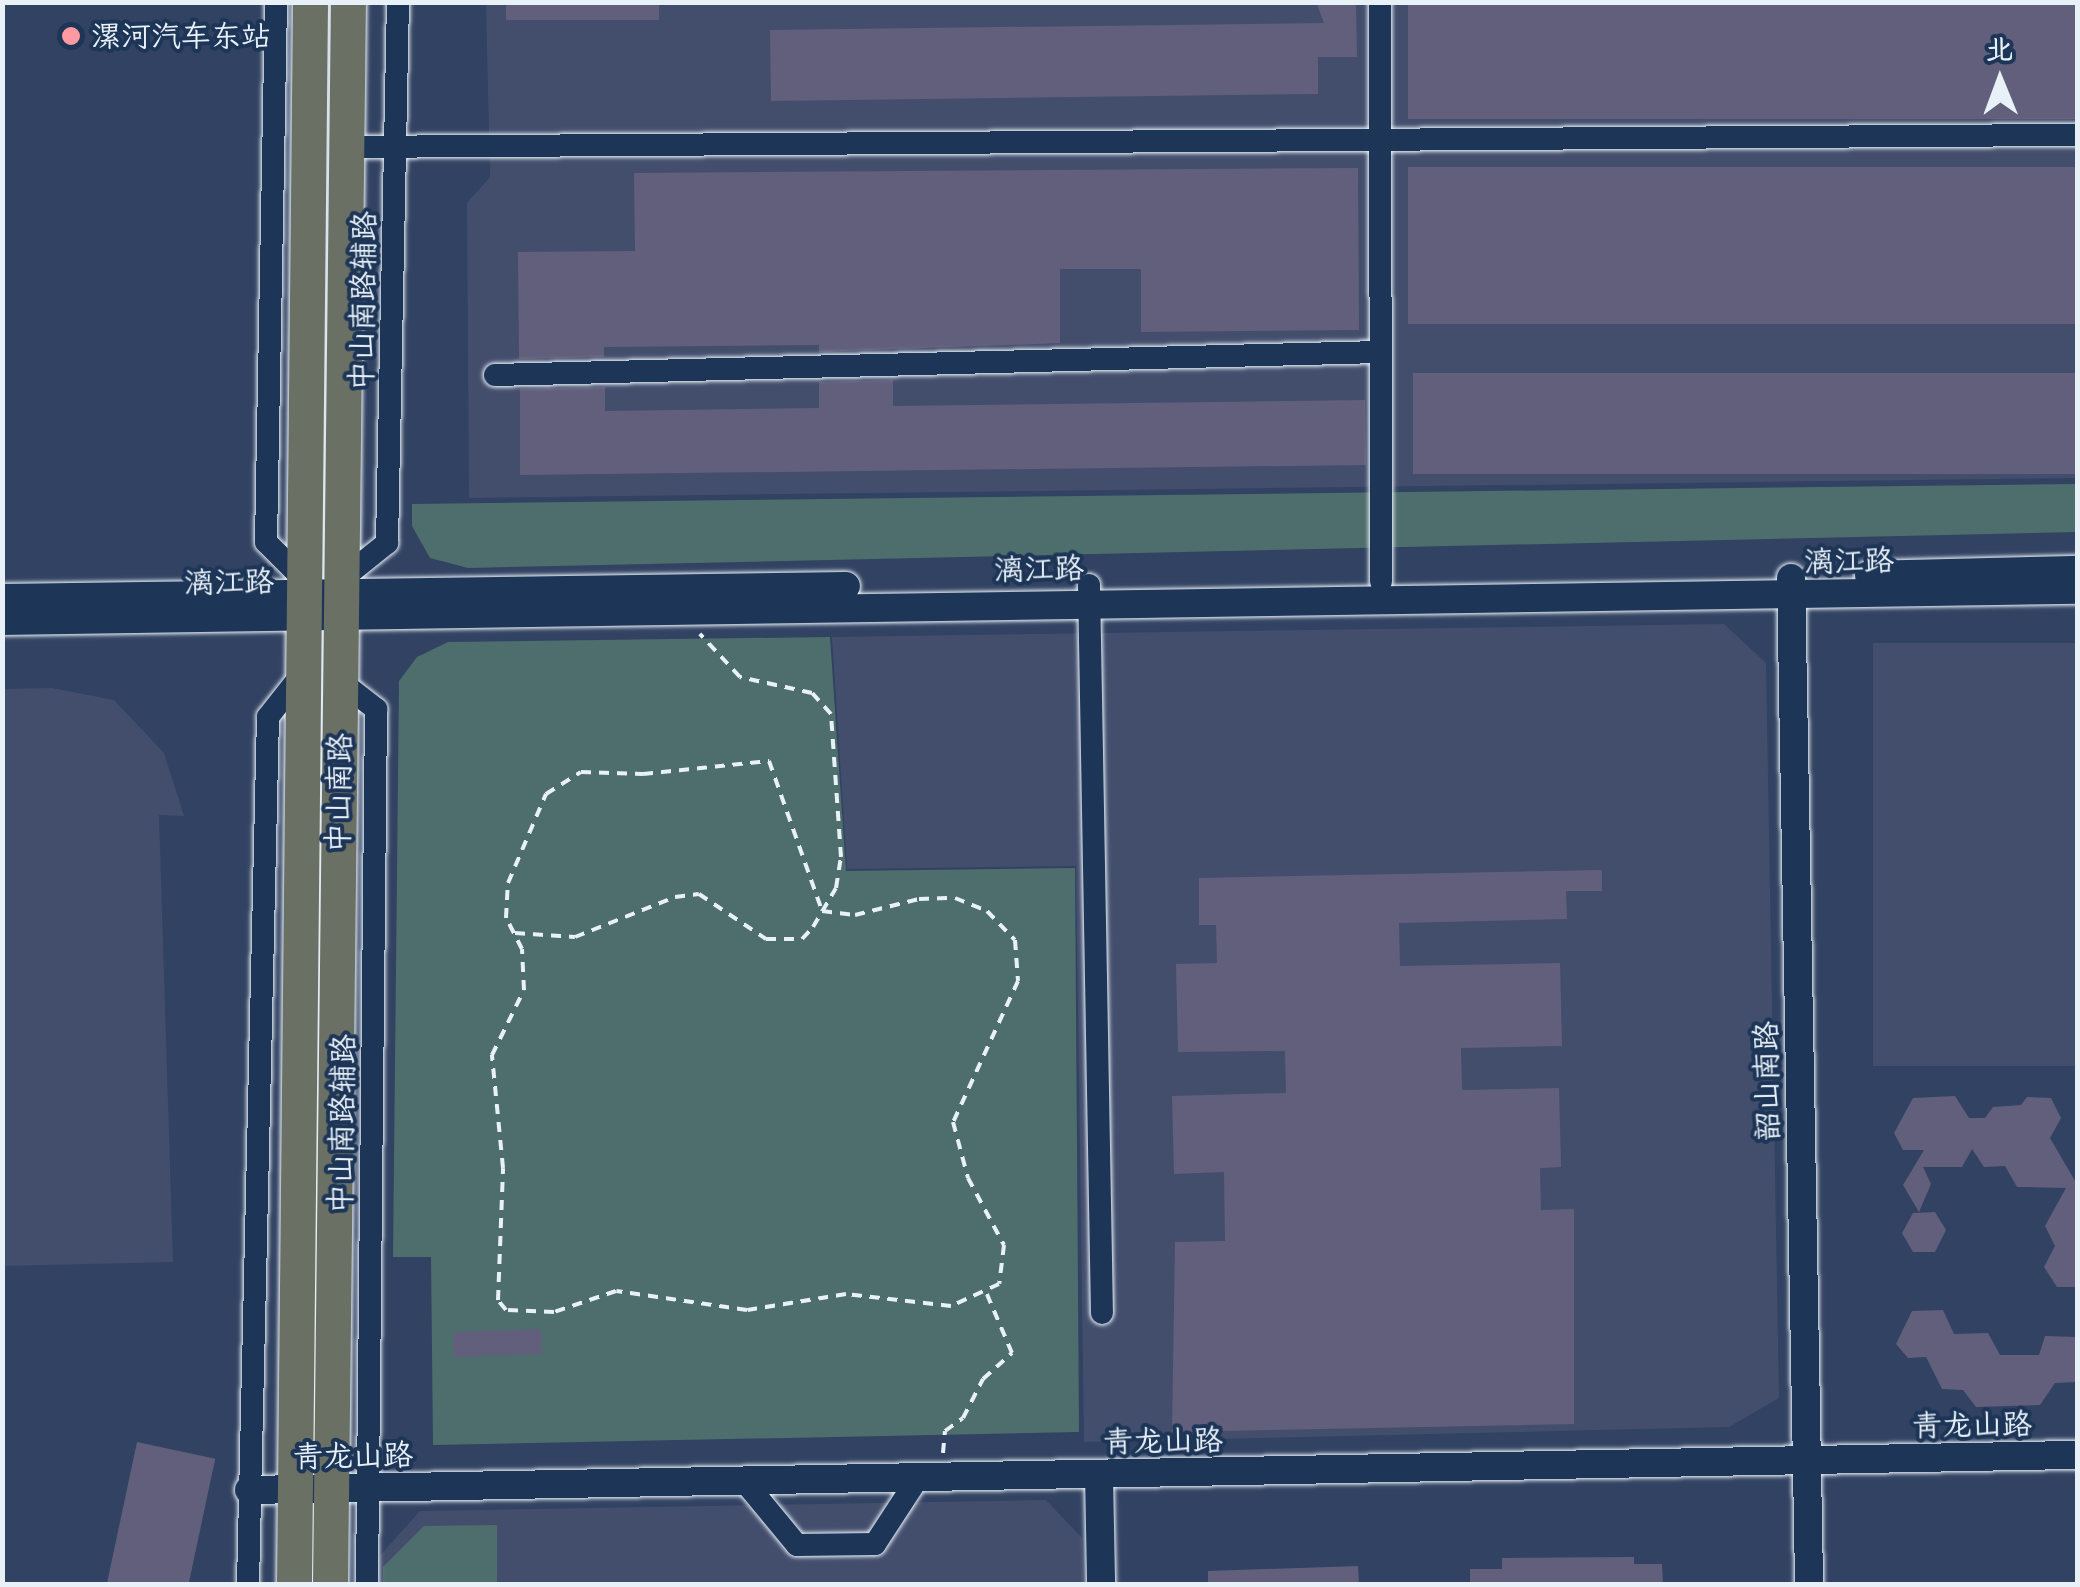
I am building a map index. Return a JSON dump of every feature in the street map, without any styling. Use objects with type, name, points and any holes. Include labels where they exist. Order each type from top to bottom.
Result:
[{"type":"main road","name":"中山南路","points":[[294,1584],[302,594],[293,146],[310,2]]},
{"type":"main road","name":"中山南路","points":[[330,1584],[350,1488],[340,681],[348,2]]},
{"type":"main road","points":[[293,146],[347,147]]},
{"type":"street","points":[[276,2],[293,146]]},
{"type":"street","name":"中山南路辅路","points":[[342,594],[387,544],[398,2]]},
{"type":"street","points":[[1380,2],[1380,581]]},
{"type":"street","points":[[347,147],[1380,143],[2078,135]]},
{"type":"street","points":[[495,375],[1380,352]]},
{"type":"street","name":"漓江路","points":[[2,598],[1791,586],[2078,570]]},
{"type":"street","name":"漓江路","points":[[342,594],[694,608],[1380,581],[2078,590]]},
{"type":"street","name":"韶山南路","points":[[1791,586],[1808,1584]]},
{"type":"street","points":[[1089,592],[1102,1314]]},
{"type":"street","name":"漓江路","points":[[2,622],[302,594]]},
{"type":"street","points":[[248,1584],[268,717],[301,676]]},
{"type":"street","name":"青龙山路","points":[[249,1490],[2078,1456]]},
{"type":"street","points":[[1100,1475],[1101,1584]]},
{"type":"street","points":[[744,1481],[796,1545],[875,1544],[929,1478]]},
{"type":"street","points":[[350,1488],[367,1584]]},
{"type":"path","points":[[515,934],[575,937],[674,896],[699,894],[766,939],[784,943],[802,939],[836,888],[841,857],[832,714],[812,693],[740,677],[698,632],[694,608]]},
{"type":"path","points":[[768,761],[822,912],[855,916],[920,899],[955,898],[987,910],[1014,940],[1018,981],[953,1122],[968,1178],[1004,1245],[1004,1272],[986,1292],[951,1306],[846,1294],[747,1310],[616,1291],[554,1312],[506,1310],[498,1300],[503,1168],[492,1055],[524,990],[515,934],[506,918],[508,883],[546,794],[581,772],[643,774],[768,761]]},
{"type":"path","points":[[929,1478],[946,1431],[963,1418],[983,1379],[1012,1353],[986,1292]]},
{"type":"shaded area","points":[[486,3],[2077,3],[2077,478],[469,498],[467,203],[490,177]]},
{"type":"shaded area","points":[[1724,624],[1766,663],[1779,1398],[1729,1427],[1084,1442],[1076,866],[847,869],[832,637]]},
{"type":"shaded area","points":[[1873,643],[2077,643],[2077,1066],[1873,1066]]},
{"type":"shaded area","points":[[52,688],[114,700],[164,753],[184,816],[159,815],[173,1262],[3,1266],[3,689]]},
{"type":"shaded area","points":[[1046,1500],[1082,1538],[1083,1584],[376,1584],[376,1560],[420,1511]]},
{"type":"green space","points":[[2077,484],[2078,532],[468,568],[430,558],[412,526],[412,504]]},
{"type":"green space","points":[[830,637],[846,871],[1075,868],[1079,1432],[433,1445],[431,1257],[393,1257],[399,681],[417,657],[448,642]]},
{"type":"green space","points":[[497,1525],[497,1584],[383,1584],[383,1567],[424,1526]]},
{"type":"building","points":[[506,2],[659,2],[659,20],[506,20]]},
{"type":"building","points":[[1316,2],[1356,2],[1357,57],[1318,57],[1318,94],[771,101],[770,30],[1324,23]]},
{"type":"building","points":[[1408,2],[2078,2],[2078,119],[1408,119]]},
{"type":"building","points":[[1408,167],[2078,167],[2078,324],[1408,324]]},
{"type":"building","points":[[1358,168],[1359,330],[1141,332],[1141,269],[1060,269],[1060,343],[819,352],[819,345],[604,347],[604,357],[519,359],[518,252],[635,251],[634,173]]},
{"type":"building","points":[[1413,373],[2078,373],[2078,474],[1413,474]]},
{"type":"building","points":[[893,380],[893,406],[1365,400],[1366,465],[520,475],[520,389],[605,387],[605,411],[819,408],[819,382]]},
{"type":"building","points":[[1602,870],[1602,891],[1566,891],[1567,919],[1399,923],[1400,966],[1560,963],[1562,1046],[1461,1048],[1462,1090],[1559,1088],[1561,1167],[1540,1168],[1541,1210],[1574,1209],[1574,1424],[1172,1432],[1175,1242],[1225,1241],[1224,1172],[1174,1174],[1172,1096],[1286,1093],[1285,1051],[1178,1052],[1176,964],[1217,963],[1216,925],[1199,925],[1199,878]]},
{"type":"building","points":[[1955,1096],[1969,1118],[1985,1118],[1993,1107],[2021,1105],[2027,1097],[2051,1098],[2061,1118],[2050,1138],[2078,1186],[2078,1287],[2057,1287],[2044,1267],[2055,1246],[2045,1226],[2066,1188],[2017,1187],[2005,1166],[1984,1167],[1972,1149],[1962,1167],[1923,1167],[1931,1184],[1919,1212],[1903,1185],[1924,1150],[1903,1150],[1894,1133],[1913,1098]]},
{"type":"building","points":[[1935,1212],[1946,1230],[1935,1252],[1913,1252],[1902,1233],[1913,1213]]},
{"type":"building","points":[[1943,1310],[1954,1334],[1988,1333],[2000,1355],[2039,1355],[2045,1336],[2076,1337],[2078,1382],[2055,1383],[2040,1405],[1976,1407],[1963,1390],[1942,1389],[1926,1357],[1908,1358],[1896,1344],[1912,1311]]},
{"type":"building","points":[[541,1329],[542,1354],[454,1357],[453,1332]]},
{"type":"building","points":[[137,1442],[215,1459],[189,1584],[107,1584]]},
{"type":"building","points":[[1634,1557],[1634,1564],[1662,1564],[1663,1584],[1470,1584],[1470,1569],[1502,1569],[1502,1558]]},
{"type":"building","points":[[1358,1566],[1359,1584],[1208,1584],[1208,1571]]},
{"type":"place","name":"漯河汽车东站","points":[[71,36]]}]
